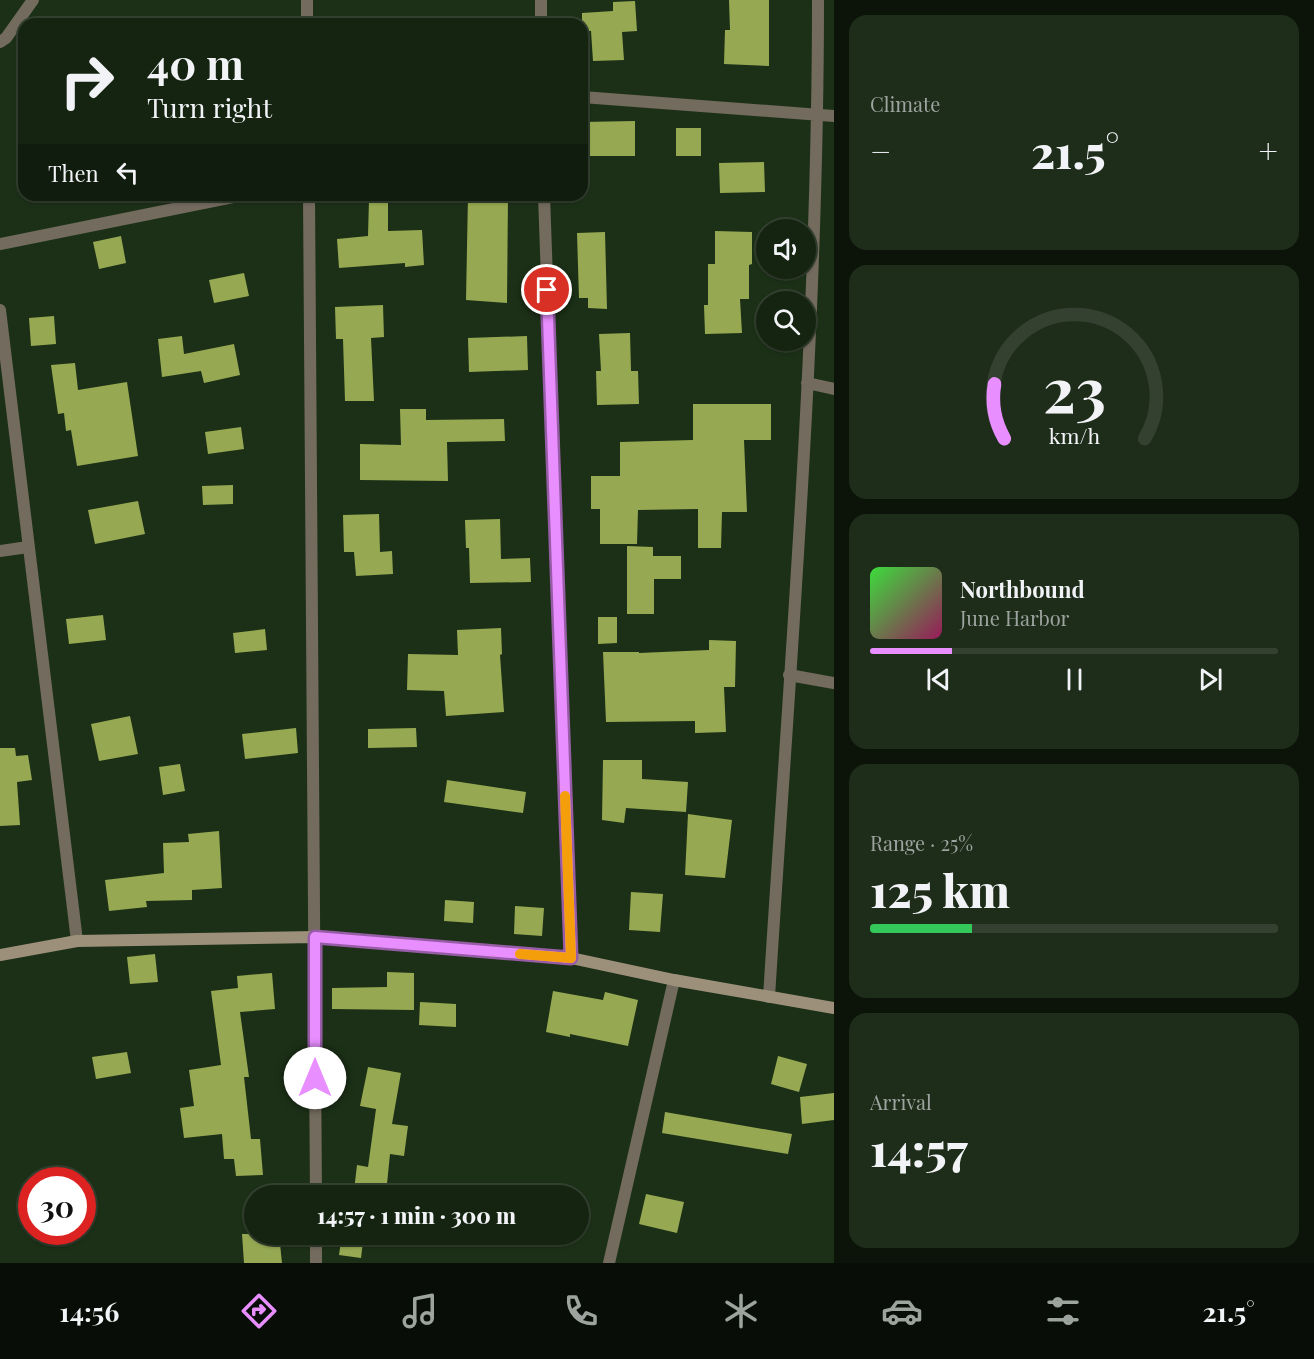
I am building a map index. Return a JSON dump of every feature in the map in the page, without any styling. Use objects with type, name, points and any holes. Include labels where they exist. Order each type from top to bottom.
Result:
[{"type":"street","points":[[20,18],[33,0]]},
{"type":"street","points":[[307,0],[307,18]]},
{"type":"street","points":[[541,0],[541,18]]},
{"type":"street","points":[[769,997],[807,383],[818,114],[818,0]]},
{"type":"street","points":[[0,42],[6,38],[18,21]]},
{"type":"street","points":[[588,97],[834,116]]},
{"type":"street","points":[[0,244],[213,201]]},
{"type":"street","points":[[309,201],[316,1185]]},
{"type":"street","points":[[544,201],[571,958]]},
{"type":"street","points":[[0,310],[76,941]]},
{"type":"street","points":[[807,383],[834,389]]},
{"type":"street","points":[[0,551],[27,547]]},
{"type":"street","points":[[789,675],[834,683]]},
{"type":"street","points":[[0,955],[76,941],[315,937],[571,958],[674,980],[834,1008]]},
{"type":"street","points":[[609,1263],[674,980]]},
{"type":"street","points":[[316,1245],[316,1263]]},
{"type":"building","points":[[729,0],[769,0],[769,66],[724,64],[725,30],[730,30]]},
{"type":"building","points":[[635,1],[637,31],[622,32],[624,60],[593,61],[591,31],[588,31],[588,18],[582,18],[582,13],[613,11],[613,2]]},
{"type":"building","points":[[635,121],[635,156],[588,156],[588,122]]},
{"type":"building","points":[[676,128],[701,128],[701,156],[676,156]]},
{"type":"building","points":[[764,162],[765,192],[720,193],[719,163]]},
{"type":"building","points":[[369,201],[388,201],[388,231],[422,230],[424,265],[405,267],[405,263],[339,268],[337,239],[368,236]]},
{"type":"building","points":[[468,201],[508,201],[507,303],[466,300]]},
{"type":"building","points":[[715,231],[752,232],[749,299],[740,299],[742,333],[705,334],[704,305],[708,305],[708,264],[715,264]]},
{"type":"building","points":[[605,232],[607,309],[588,308],[588,298],[579,298],[577,233]]},
{"type":"building","points":[[121,236],[126,263],[99,269],[93,242]]},
{"type":"building","points":[[244,273],[249,296],[214,303],[209,280]]},
{"type":"building","points":[[383,305],[384,337],[371,338],[374,401],[345,401],[343,339],[336,339],[335,307]]},
{"type":"building","points":[[54,316],[56,344],[31,346],[29,318]]},
{"type":"building","points":[[630,333],[631,371],[638,371],[639,404],[597,405],[596,371],[601,371],[599,334]]},
{"type":"building","points":[[182,336],[184,354],[234,344],[240,375],[204,383],[201,371],[162,377],[158,339]]},
{"type":"building","points":[[527,336],[528,370],[469,372],[468,338]]},
{"type":"building","points":[[75,363],[78,390],[127,382],[138,456],[77,466],[71,430],[66,431],[64,413],[58,414],[51,365]]},
{"type":"building","points":[[693,404],[771,404],[771,440],[744,440],[747,512],[722,512],[721,548],[698,548],[698,509],[638,510],[637,544],[600,544],[600,509],[591,509],[591,476],[620,476],[620,442],[693,440]]},
{"type":"building","points":[[400,409],[426,409],[426,420],[504,419],[505,441],[447,442],[448,481],[360,480],[360,444],[401,445]]},
{"type":"building","points":[[241,427],[244,449],[208,454],[205,432]]},
{"type":"building","points":[[233,485],[233,504],[203,505],[202,486]]},
{"type":"building","points":[[138,501],[145,534],[95,544],[88,510]]},
{"type":"building","points":[[379,514],[380,552],[392,551],[393,574],[356,576],[354,552],[344,552],[343,515]]},
{"type":"building","points":[[500,519],[501,559],[530,558],[531,582],[470,583],[465,520]]},
{"type":"building","points":[[627,546],[653,547],[653,556],[681,556],[681,579],[654,579],[654,614],[627,614]]},
{"type":"building","points":[[103,615],[106,640],[69,644],[66,619]]},
{"type":"building","points":[[598,617],[617,617],[617,643],[598,644]]},
{"type":"building","points":[[501,628],[502,654],[500,655],[504,712],[446,716],[444,691],[407,690],[408,654],[458,655],[457,630]]},
{"type":"building","points":[[265,629],[267,650],[235,653],[233,633]]},
{"type":"building","points":[[709,640],[736,641],[735,687],[724,687],[726,732],[695,733],[695,721],[606,722],[603,652],[709,650]]},
{"type":"building","points":[[130,716],[138,754],[99,761],[91,724]]},
{"type":"building","points":[[296,728],[298,753],[245,759],[242,734]]},
{"type":"building","points":[[416,728],[417,747],[368,748],[368,729]]},
{"type":"building","points":[[0,748],[15,748],[16,756],[28,755],[32,780],[17,782],[20,825],[0,826]]},
{"type":"building","points":[[603,760],[642,760],[642,779],[688,782],[686,812],[626,808],[624,823],[602,820]]},
{"type":"building","points":[[180,764],[185,791],[163,795],[159,767]]},
{"type":"building","points":[[447,780],[526,792],[523,813],[444,802]]},
{"type":"building","points":[[688,814],[732,820],[725,878],[685,875]]},
{"type":"building","points":[[219,831],[222,888],[192,890],[192,900],[146,901],[147,907],[109,911],[105,880],[164,873],[163,843],[189,842],[188,834]]},
{"type":"building","points":[[631,892],[663,894],[660,932],[629,930]]},
{"type":"building","points":[[445,900],[474,902],[473,923],[444,921]]},
{"type":"building","points":[[515,906],[544,908],[542,936],[514,934]]},
{"type":"building","points":[[155,954],[158,982],[130,984],[127,957]]},
{"type":"building","points":[[387,972],[414,973],[414,1010],[332,1009],[332,988],[387,987]]},
{"type":"building","points":[[272,973],[275,1009],[240,1012],[249,1077],[244,1077],[251,1139],[260,1139],[263,1175],[236,1176],[234,1159],[224,1159],[222,1134],[184,1138],[180,1108],[194,1106],[189,1070],[221,1065],[211,991],[238,988],[237,976]]},
{"type":"building","points":[[553,991],[603,1000],[605,992],[638,1000],[628,1046],[570,1034],[570,1037],[546,1032]]},
{"type":"building","points":[[420,1002],[456,1004],[456,1027],[419,1025]]},
{"type":"building","points":[[127,1052],[131,1073],[96,1079],[92,1057]]},
{"type":"building","points":[[778,1056],[807,1064],[799,1092],[771,1084]]},
{"type":"building","points":[[368,1067],[401,1073],[392,1124],[408,1126],[404,1156],[390,1154],[387,1185],[355,1185],[357,1165],[368,1167],[376,1109],[360,1106]]},
{"type":"building","points":[[834,1093],[834,1120],[802,1124],[800,1097]]},
{"type":"building","points":[[665,1112],[792,1134],[788,1154],[662,1133]]},
{"type":"building","points":[[646,1194],[684,1202],[677,1233],[639,1224]]},
{"type":"building","points":[[242,1234],[244,1234],[244,1245],[280,1245],[282,1263],[244,1263]]},
{"type":"building","points":[[340,1245],[363,1245],[361,1258],[339,1255]]},
{"type":"slow traffic","points":[[520,954],[571,958],[565,796]]},
{"type":"route","points":[[315,1078],[315,937],[571,958],[547,290]]}]
